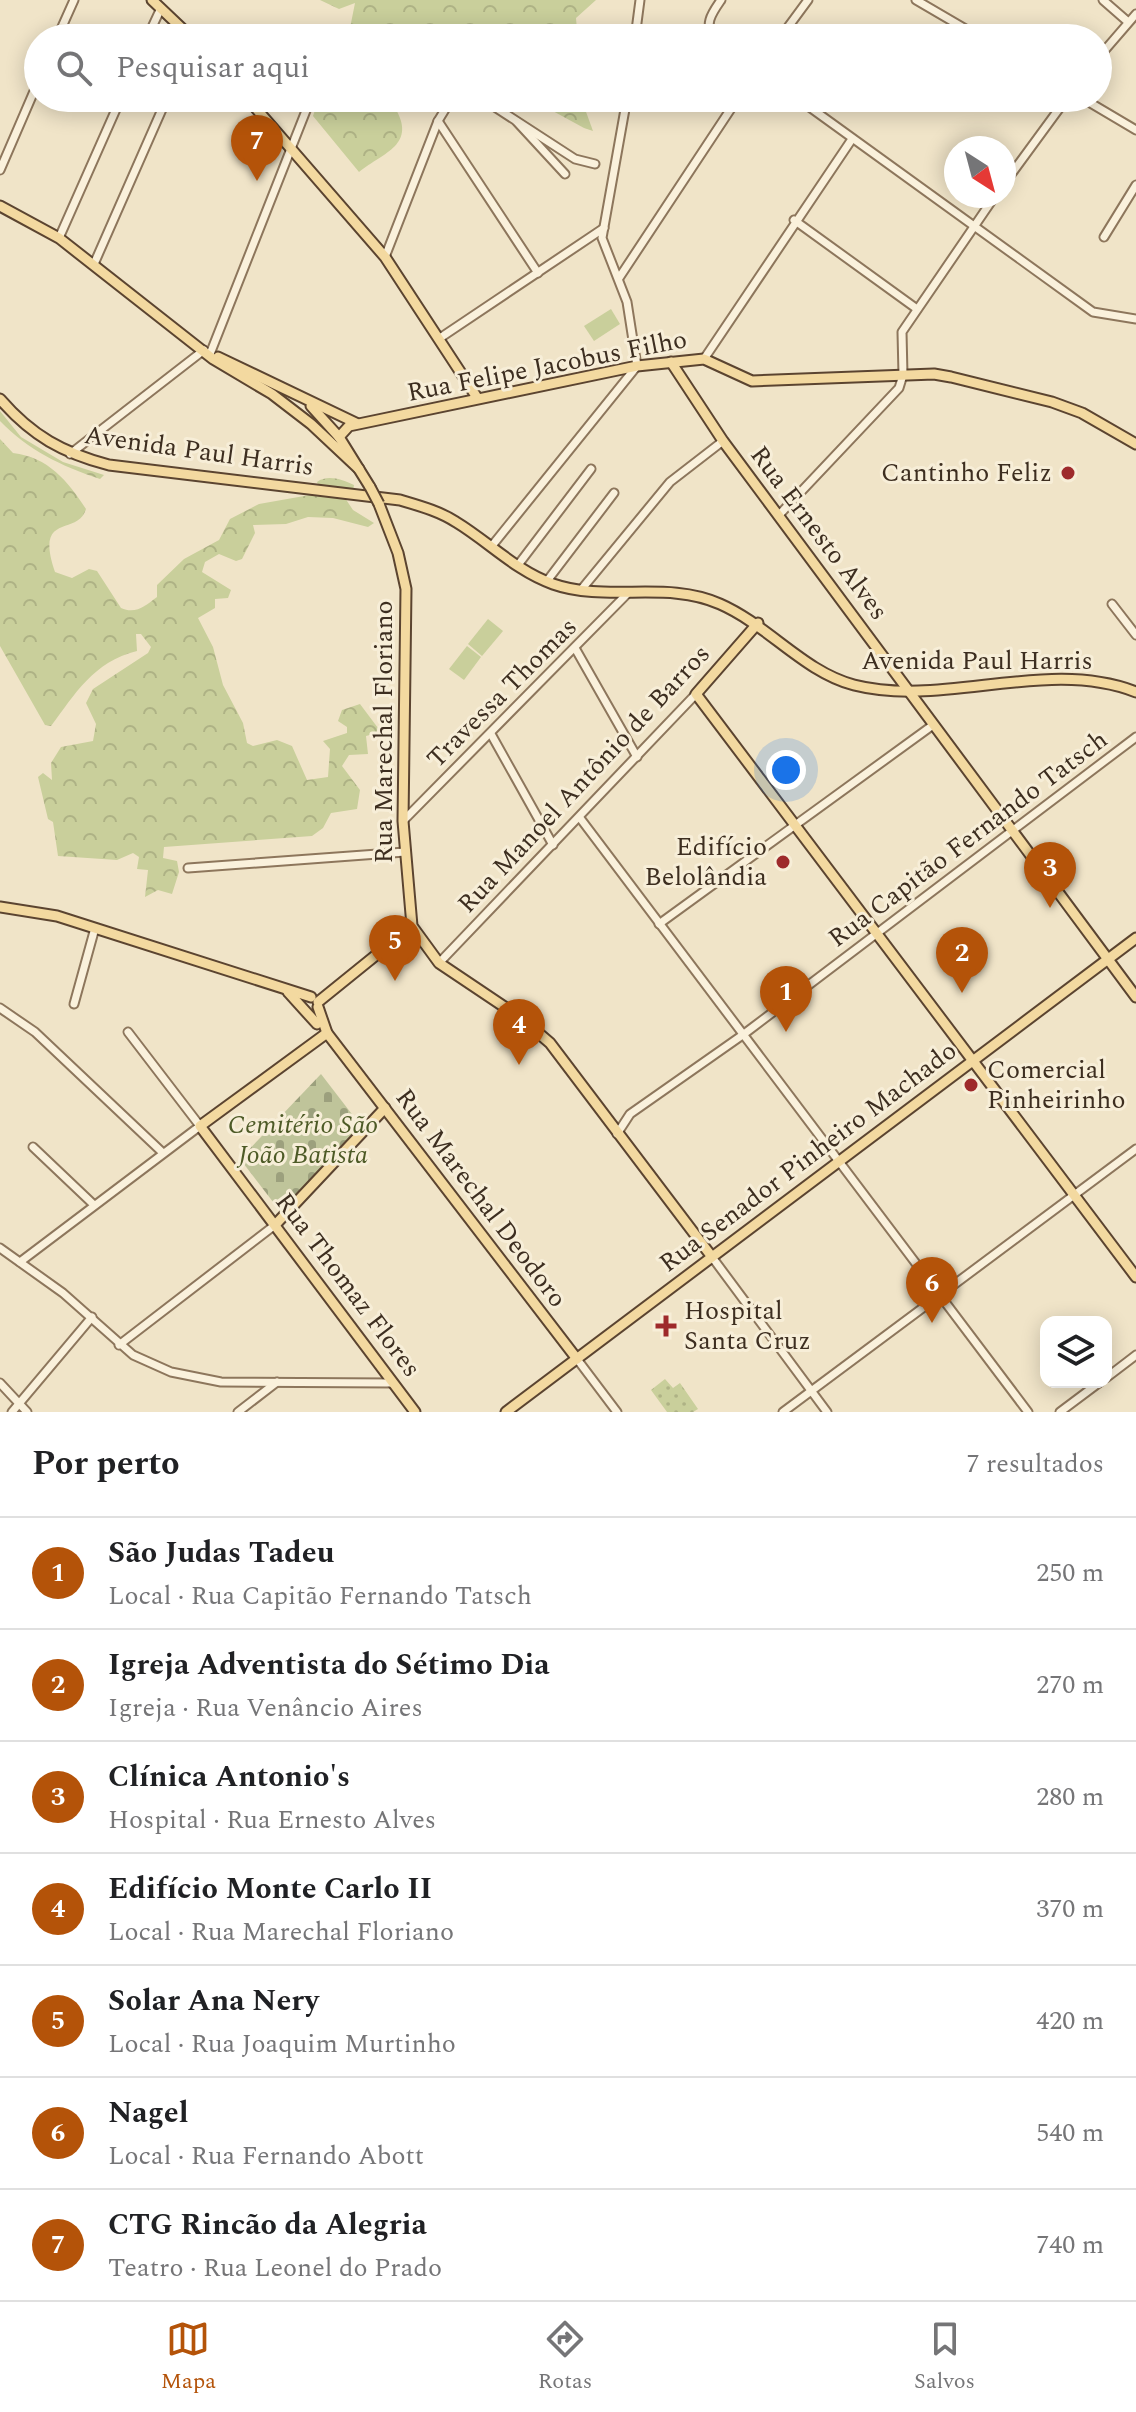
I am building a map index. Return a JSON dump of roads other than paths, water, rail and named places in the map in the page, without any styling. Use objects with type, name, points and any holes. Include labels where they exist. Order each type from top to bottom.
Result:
[{"type":"main road","points":[[152,0],[178,24]]},
{"type":"main road","points":[[259,112],[385,257],[476,396]]},
{"type":"main road","points":[[0,206],[59,238],[208,353],[258,382],[351,422],[365,425]]},
{"type":"main road","name":"Rua Felipe Jacobus Filho","points":[[349,426],[365,425],[476,396],[637,366],[704,359],[752,381],[903,375],[951,377],[1038,398],[1082,413],[1136,444]]},
{"type":"main road","name":"Rua Ernesto Alves","points":[[671,362],[723,441],[1136,997]]},
{"type":"main road","points":[[258,382],[311,424],[359,469]]},
{"type":"main road","points":[[272,394],[323,418],[349,426],[339,437]]},
{"type":"main road","name":"Avenida Paul Harris","points":[[0,399],[37,436],[69,454],[109,465],[386,497],[431,508],[547,581],[581,590],[697,595],[758,623],[811,664],[842,682],[872,689],[907,689],[1061,680],[1112,684],[1136,692]]},
{"type":"main road","name":"Rua Marechal Floriano","points":[[305,400],[339,437],[370,487],[398,553],[406,589],[403,821],[412,926],[428,953],[439,963],[537,1030],[712,1257]]},
{"type":"main road","name":"Rua Manoel Antônio de Barros","points":[[696,694],[758,623]]},
{"type":"main road","points":[[696,694],[975,1059],[1136,1277]]},
{"type":"main road","points":[[0,907],[57,916],[313,1003]]},
{"type":"main road","points":[[313,1003],[412,926]]},
{"type":"main road","name":"Rua Senador Pinheiro Machado","points":[[506,1412],[1136,938]]},
{"type":"main road","points":[[291,993],[317,1024]]},
{"type":"main road","points":[[313,1003],[317,1040]]},
{"type":"main road","name":"Rua Marechal Deodoro","points":[[313,1003],[327,1033],[577,1359]]},
{"type":"main road","points":[[200,1126],[327,1033]]},
{"type":"main road","points":[[275,1225],[385,1108]]},
{"type":"main road","name":"Rua Thomaz Flores","points":[[200,1126],[415,1412]]},
{"type":"street","points":[[63,24],[74,0]]},
{"type":"street","points":[[637,24],[640,0]]},
{"type":"street","points":[[709,24],[721,0]]},
{"type":"street","points":[[790,24],[808,0]]},
{"type":"street","points":[[916,0],[957,24]]},
{"type":"street","points":[[1103,0],[1127,21]]},
{"type":"street","points":[[154,24],[161,8]]},
{"type":"street","points":[[1112,40],[1136,14]]},
{"type":"street","points":[[0,170],[25,112]]},
{"type":"street","points":[[59,238],[115,112]]},
{"type":"street","points":[[94,264],[161,112]]},
{"type":"street","points":[[69,454],[208,353],[306,112]]},
{"type":"street","points":[[385,257],[443,112]]},
{"type":"street","points":[[507,112],[575,159],[595,164]]},
{"type":"street","points":[[507,112],[565,174]]},
{"type":"street","points":[[491,547],[637,366],[631,319],[619,278],[603,247],[624,112]]},
{"type":"street","points":[[619,278],[729,112]]},
{"type":"street","points":[[816,112],[1093,312],[1136,319]]},
{"type":"street","points":[[1016,168],[1057,112]]},
{"type":"street","points":[[1106,112],[1136,130]]},
{"type":"street","points":[[438,121],[538,273]]},
{"type":"street","points":[[704,359],[794,220],[852,139]]},
{"type":"street","points":[[605,166],[614,168]]},
{"type":"street","points":[[1104,237],[1136,185]]},
{"type":"street","points":[[779,515],[894,395],[903,375],[900,338],[986,208]]},
{"type":"street","points":[[794,220],[917,309]]},
{"type":"street","points":[[440,338],[604,228]]},
{"type":"street","points":[[581,590],[670,482],[723,441]]},
{"type":"street","points":[[518,565],[591,469]]},
{"type":"street","points":[[547,581],[614,493]]},
{"type":"street","name":"Travessa Thomas","points":[[403,821],[629,592]]},
{"type":"street","points":[[1112,604],[1136,635]]},
{"type":"street","points":[[575,648],[637,757]]},
{"type":"street","name":"Rua Manoel Antônio de Barros","points":[[439,963],[696,694]]},
{"type":"street","points":[[659,924],[933,725]]},
{"type":"street","points":[[491,734],[553,845]]},
{"type":"street","name":"Rua Capitão Fernando Tatsch","points":[[606,1119],[613,1122],[630,1114],[744,1034],[1136,737]]},
{"type":"street","points":[[580,818],[1028,1412]]},
{"type":"street","points":[[188,868],[405,852]]},
{"type":"street","points":[[74,1004],[95,928]]},
{"type":"street","points":[[0,1008],[35,1032],[163,1153]]},
{"type":"street","name":"Rua Thomaz Flores","points":[[128,1032],[200,1126]]},
{"type":"street","name":"Rua Capitão Fernando Tatsch","points":[[617,1134],[630,1114]]},
{"type":"street","points":[[20,1262],[200,1126]]},
{"type":"street","points":[[33,1147],[93,1204]]},
{"type":"street","points":[[783,1412],[1136,1149]]},
{"type":"street","points":[[119,1345],[275,1225]]},
{"type":"street","points":[[0,1248],[92,1317],[119,1345],[147,1364],[199,1379],[393,1383]]},
{"type":"street","name":"Rua Marechal Floriano","points":[[712,1257],[827,1412]]},
{"type":"street","points":[[12,1412],[92,1317]]},
{"type":"street","points":[[1112,1373],[1136,1355]]},
{"type":"street","name":"Rua Marechal Deodoro","points":[[577,1359],[617,1412]]},
{"type":"street","points":[[238,1412],[277,1382]]},
{"type":"street","points":[[0,1383],[27,1412]]},
{"type":"street","points":[[1060,1412],[1092,1388]]},
{"type":"place","name":"CTG Rincão da Alegria","points":[[257,181]]},
{"type":"place","name":"Cantinho Feliz","points":[[1068,473]]},
{"type":"place","name":"Edifício Belolândia","points":[[783,862]]},
{"type":"place","name":"Clínica Antonio's","points":[[1050,908]]},
{"type":"place","name":"Solar Ana Nery","points":[[395,981]]},
{"type":"place","name":"Igreja Adventista do Sétimo Dia","points":[[962,993]]},
{"type":"place","name":"São Judas Tadeu","points":[[786,1032]]},
{"type":"place","name":"Edifício Monte Carlo II","points":[[519,1065]]},
{"type":"place","name":"Comercial Pinheirinho","points":[[971,1085]]},
{"type":"place","name":"Nagel","points":[[932,1323]]},
{"type":"place","name":"Hospital Santa Cruz","points":[[666,1326]]},
{"type":"park label","name":"Cemitério São João Batista","points":[[303,1140]]}]
